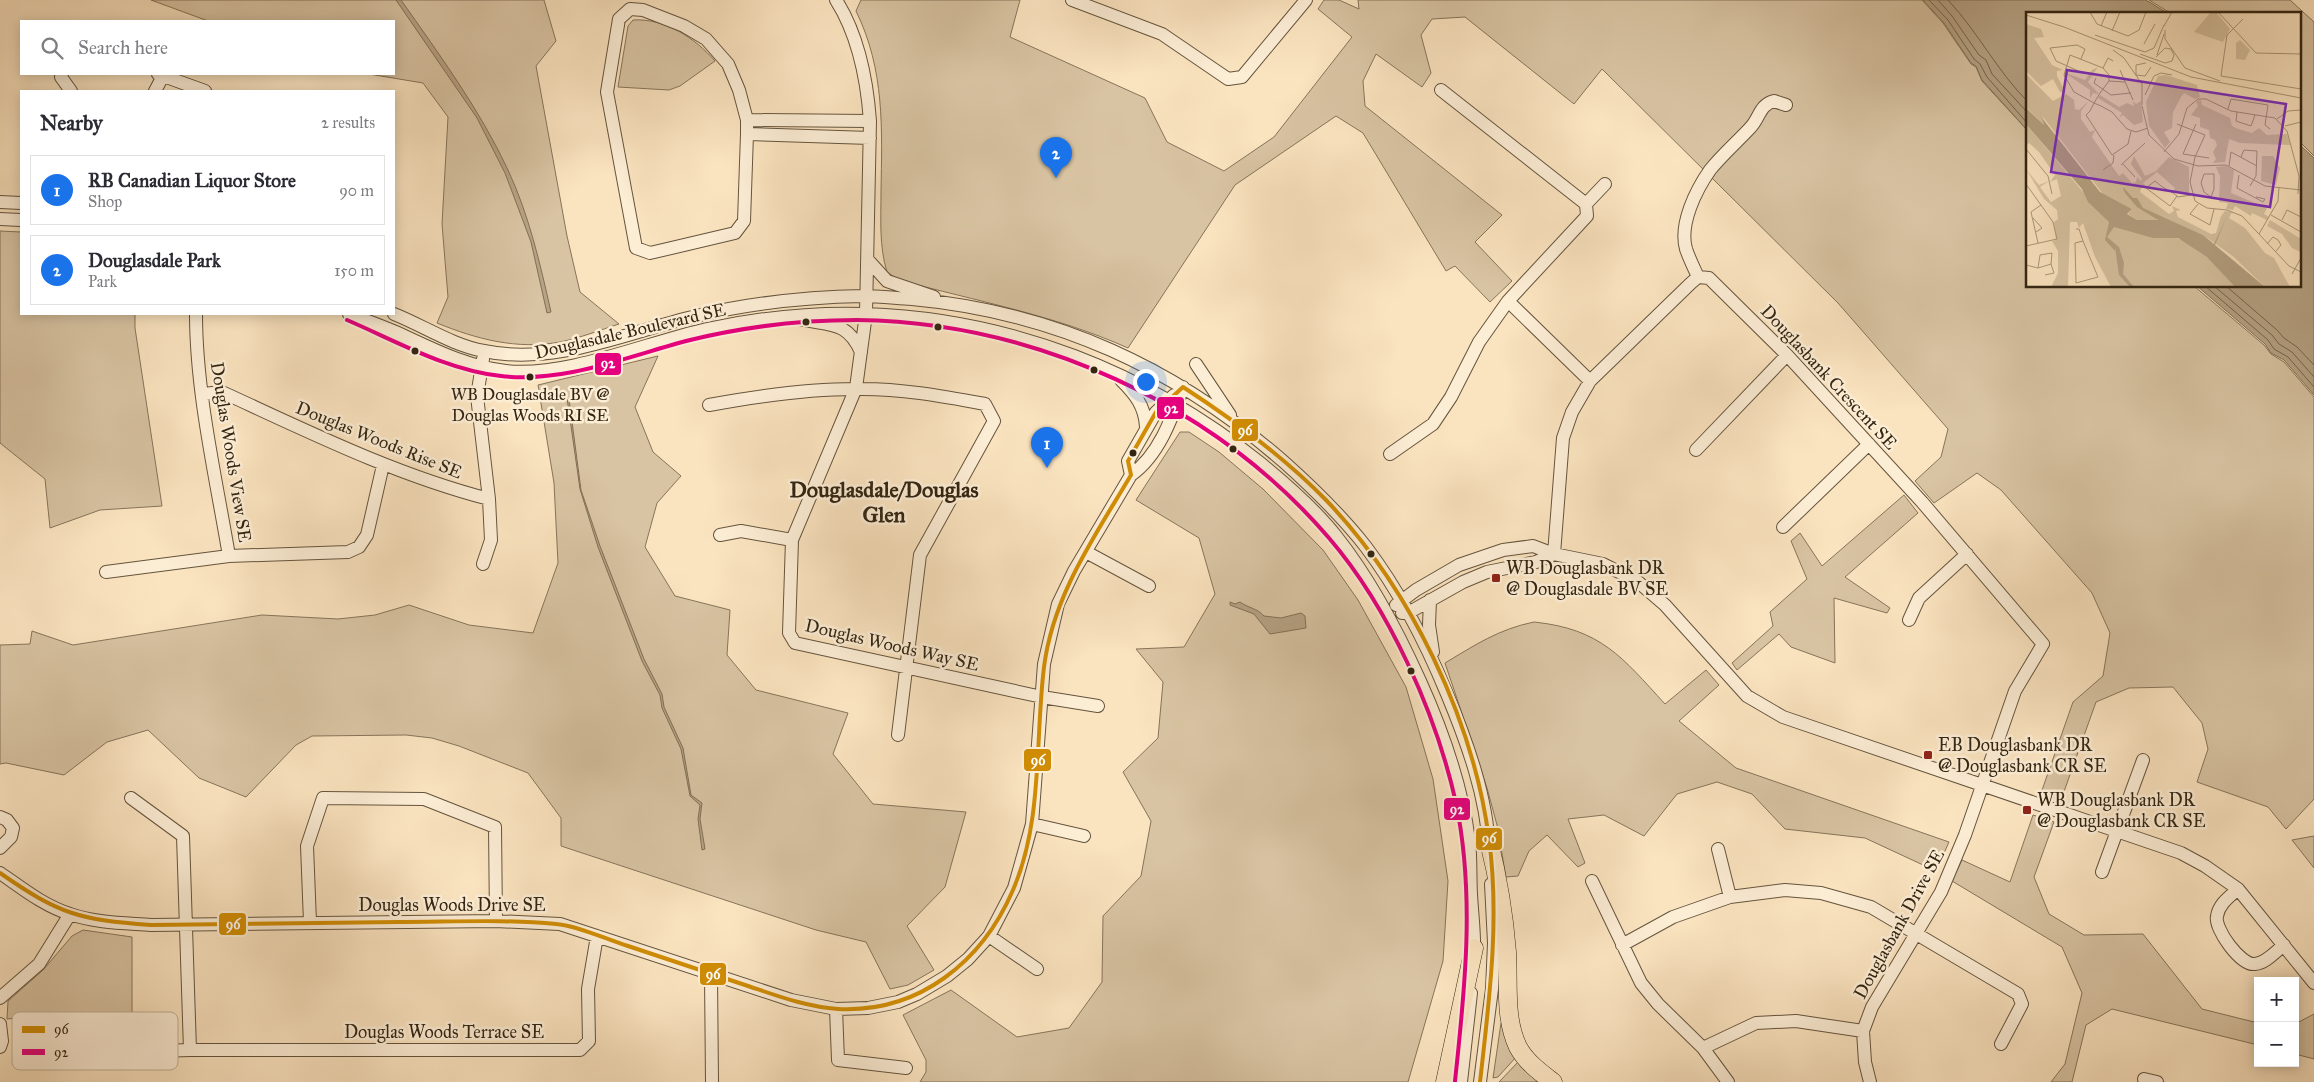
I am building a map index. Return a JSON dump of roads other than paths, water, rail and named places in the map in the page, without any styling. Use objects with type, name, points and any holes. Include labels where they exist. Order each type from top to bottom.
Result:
[{"type":"highway","points":[[1489,842],[1500,890],[1507,952],[1510,1021],[1514,1035],[1527,1060],[1553,1082]]},
{"type":"highway","points":[[1445,1082],[1474,948]]},
{"type":"street","points":[[1072,0],[1162,34],[1228,79],[1242,78],[1306,0]]},
{"type":"street","name":"Douglas Woods Way SE","points":[[840,1],[863,65],[868,90],[870,138],[866,314],[856,388],[792,540],[789,633],[795,643],[1042,697],[1098,706]]},
{"type":"street","points":[[630,9],[643,10],[684,26],[706,39],[728,64],[739,90],[747,120],[744,221],[735,233],[650,253],[636,248],[607,92],[619,19],[630,9]]},
{"type":"street","points":[[62,75],[61,77],[70,90]]},
{"type":"street","points":[[155,90],[161,75],[201,90]]},
{"type":"street","points":[[1390,454],[1434,424],[1451,397],[1479,342],[1508,301],[1587,216],[1586,204],[1440,90]]},
{"type":"street","points":[[1554,554],[1563,438],[1572,412],[1590,381],[1698,277],[1686,248],[1684,232],[1686,219],[1696,196],[1710,171],[1752,126],[1762,107],[1774,101],[1786,105]]},
{"type":"street","points":[[747,120],[870,121]]},
{"type":"street","points":[[748,134],[870,138]]},
{"type":"street","points":[[1586,204],[1605,184]]},
{"type":"street","points":[[0,202],[20,203]]},
{"type":"street","points":[[0,219],[20,220]]},
{"type":"street","points":[[868,260],[887,281],[926,294],[942,302]]},
{"type":"street","name":"Douglasbank Crescent SE","points":[[1698,277],[1709,278],[1787,356],[1967,554],[2043,644],[2015,691],[1983,785]]},
{"type":"street","name":"Douglasdale Boulevard SE","points":[[395,314],[460,345],[485,352],[522,356],[561,352],[696,316],[758,303],[810,298],[867,296],[942,302],[1030,320],[1071,332],[1125,354],[1183,387],[1234,422],[1266,446],[1330,506],[1365,546],[1408,613],[1435,664],[1465,740],[1477,781],[1489,842],[1494,943],[1492,989],[1480,1082]]},
{"type":"street","points":[[1508,301],[1590,381]]},
{"type":"street","name":"Douglasdale Boulevard SE","points":[[350,315],[457,360],[481,367],[506,371],[538,372],[706,330],[789,316],[866,314],[984,327],[1042,343],[1115,374],[1173,402],[1237,445],[1287,485],[1335,534],[1388,614],[1438,721],[1455,774],[1469,844],[1474,948],[1462,1082]]},
{"type":"street","name":"Douglas Woods View SE","points":[[196,315],[196,335],[203,394],[229,556],[348,552],[359,547],[367,535],[384,464]]},
{"type":"street","points":[[789,316],[846,330],[855,339],[861,352]]},
{"type":"street","name":"Douglas Woods Rise SE","points":[[203,394],[222,392],[384,464],[444,488],[489,499],[477,396],[485,352]]},
{"type":"street","points":[[1696,450],[1787,356]]},
{"type":"street","points":[[1196,364],[1234,422]]},
{"type":"street","points":[[1115,374],[1136,395],[1144,410],[1146,427]]},
{"type":"street","name":"Douglas Woods Drive SE","points":[[1131,475],[1128,461],[1146,427],[1156,412],[1173,402],[1183,387]]},
{"type":"street","points":[[709,405],[774,393],[856,388],[940,396],[985,404],[994,421],[920,556],[898,735]]},
{"type":"street","name":"Douglas Woods Drive SE","points":[[0,873],[33,896],[70,914],[95,920],[151,925],[496,921],[560,924],[791,1000],[836,1008],[868,1008],[898,1002],[917,994],[947,976],[968,959],[990,936],[1014,888],[1032,824],[1044,664],[1058,604],[1131,475],[1142,467],[1171,422],[1173,402]]},
{"type":"street","points":[[1784,527],[1869,444]]},
{"type":"street","points":[[483,564],[491,540],[489,499]]},
{"type":"street","points":[[720,535],[741,531],[792,540]]},
{"type":"street","points":[[1388,614],[1400,600],[1459,565],[1503,550],[1533,546],[1554,554],[1603,564],[1637,581],[1665,605],[1747,696],[1783,716],[2181,853],[2205,866],[2238,889],[2314,984]]},
{"type":"street","points":[[1086,552],[1149,586]]},
{"type":"street","points":[[1388,614],[1408,613],[1486,572],[1536,562],[1554,554]]},
{"type":"street","points":[[1909,620],[1920,598],[1967,554]]},
{"type":"street","points":[[106,572],[229,556]]},
{"type":"street","points":[[1430,600],[1429,625],[1435,664]]},
{"type":"street","points":[[2102,872],[2142,760]]},
{"type":"street","name":"Douglasbank Drive SE","points":[[1870,1082],[1865,1062],[1863,1031],[1872,1008],[1917,933],[1952,867],[1983,785]]},
{"type":"street","points":[[131,798],[183,836],[190,1050]]},
{"type":"street","points":[[310,922],[307,846],[323,798],[424,799],[495,827],[496,921]]},
{"type":"street","points":[[0,817],[7,820],[13,828],[11,837],[0,848]]},
{"type":"street","points":[[1032,824],[1084,836]]},
{"type":"street","points":[[1718,849],[1730,897]]},
{"type":"street","points":[[1592,881],[1641,983],[1658,1004],[1703,1048],[1728,1082]]},
{"type":"street","points":[[2238,889],[2220,906],[2216,918],[2218,929],[2244,962],[2254,965],[2266,960],[2284,945]]},
{"type":"street","points":[[1622,944],[1673,918],[1730,897],[1785,890],[1821,893],[1871,907],[2018,994],[2022,1004],[2001,1044]]},
{"type":"street","points":[[0,998],[39,964],[70,914]]},
{"type":"street","name":"Douglas Woods Terrace SE","points":[[178,1050],[580,1050],[589,1041],[588,989],[597,936]]},
{"type":"street","points":[[990,936],[1036,969]]},
{"type":"street","points":[[711,975],[712,1082]]},
{"type":"street","points":[[836,1008],[838,1060],[906,1068]]},
{"type":"street","points":[[1703,1048],[1756,1023],[1796,1021],[1863,1031]]},
{"type":"street","points":[[0,1024],[2,1041],[0,1047]]},
{"type":"street","points":[[2144,1079],[2157,1082]]},
{"type":"water","points":[[396,0],[401,0],[472,104],[508,170],[528,222],[551,312],[547,313],[531,242],[505,173],[477,118]]},
{"type":"water","points":[[1923,0],[2146,0],[2166,12],[2026,12],[2026,129],[1982,80],[1976,66],[1971,63],[1944,23]]},
{"type":"water","points":[[2302,147],[2314,158],[2314,395],[2284,360],[2271,353],[2265,344],[2199,288],[2302,288]]},
{"type":"water","points":[[567,398],[569,399],[581,490],[600,546],[644,659],[662,694],[664,707],[683,748],[691,795],[702,803],[700,819],[705,849],[702,850],[698,819],[700,805],[690,796],[681,749],[662,708],[660,695],[642,661],[598,547],[580,489]]},
{"type":"water","points":[[1230,602],[1235,604],[1240,602],[1264,616],[1281,618],[1301,613],[1305,616],[1306,628],[1270,634],[1254,614],[1230,605]]},
{"type":"place","name":"Douglasdale Park","points":[[1056,178]]},
{"type":"place","name":"WB Douglasdale BV @ Douglas Woods RI SE","points":[[530,377]]},
{"type":"place","name":"RB Canadian Liquor Store","points":[[1047,468]]},
{"type":"place","name":"WB Douglasbank DR @ Douglasdale BV SE","points":[[1496,578]]},
{"type":"place","name":"EB Douglasbank DR @ Douglasbank CR SE","points":[[1928,755]]},
{"type":"place","name":"WB Douglasbank DR @ Douglasbank CR SE","points":[[2027,810]]},
{"type":"district","name":"Douglasdale/Douglas Glen","points":[[884,502]]}]
